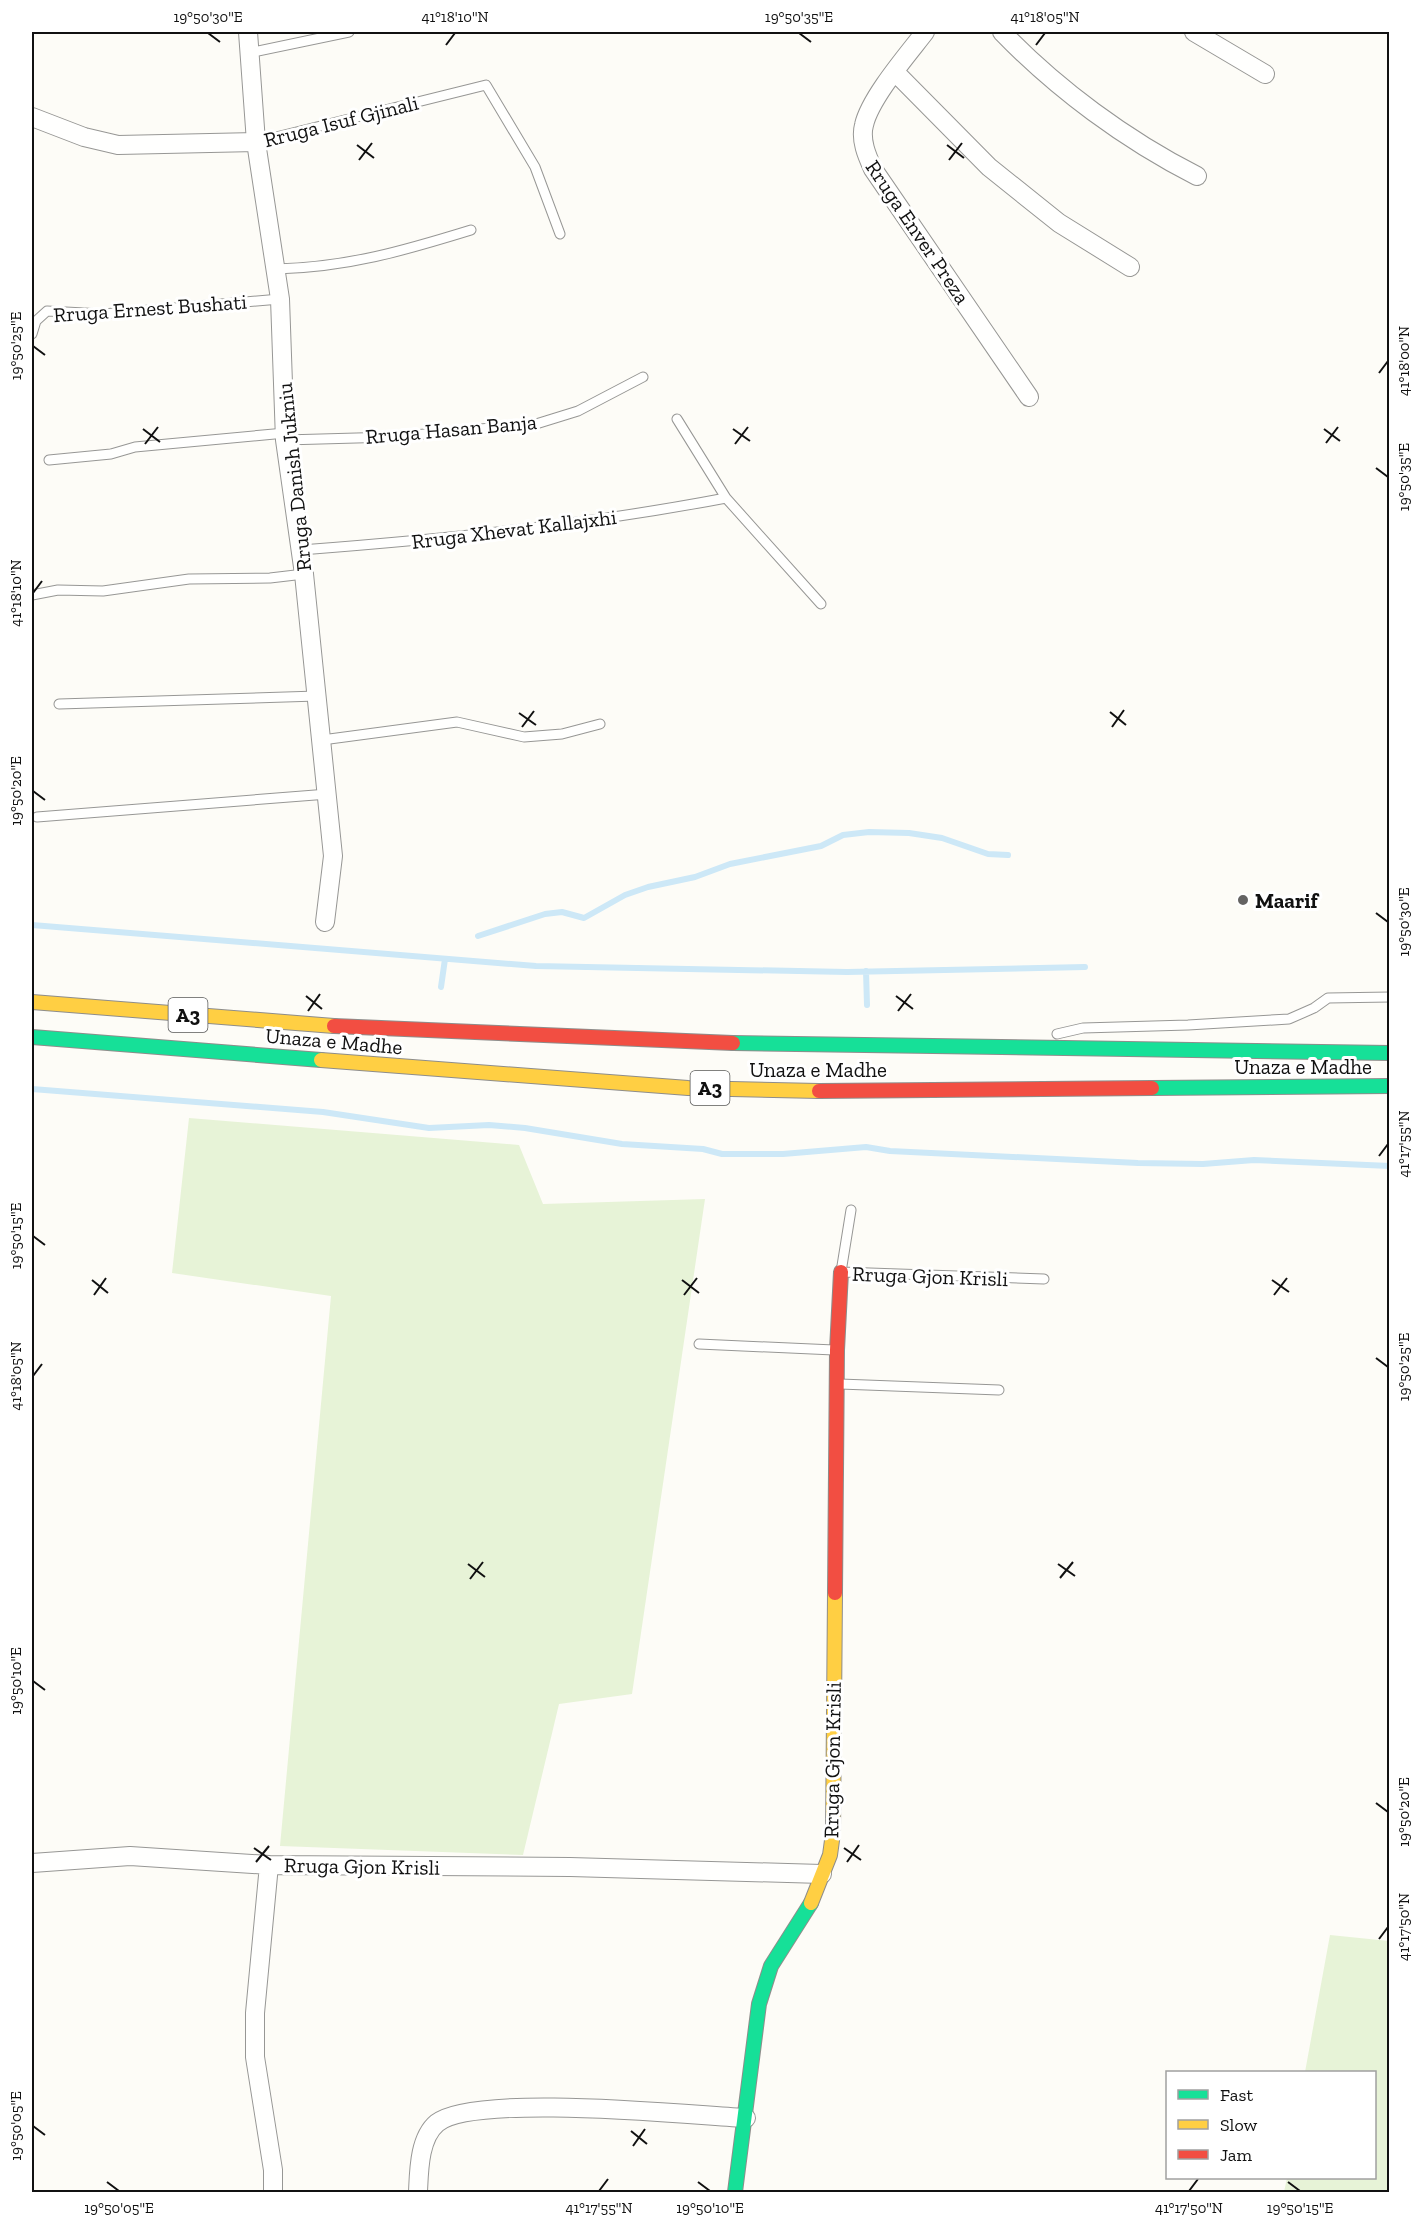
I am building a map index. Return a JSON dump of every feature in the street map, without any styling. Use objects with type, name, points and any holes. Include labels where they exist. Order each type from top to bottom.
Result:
[{"type":"main road","points":[[50,990],[87,1006]]},
{"type":"main road","name":"Unaza e Madhe","points":[[32,1002],[288,1024],[766,1044],[1389,1053]]},
{"type":"main road","name":"Unaza e Madhe","points":[[32,1037],[688,1088],[792,1091],[1389,1086]]},
{"type":"main road","name":"Rruga Gjon Krisli","points":[[822,1874],[830,1855],[834,1804],[833,1659],[837,1350],[841,1272]]},
{"type":"main road","points":[[735,2193],[759,2004],[771,1966],[808,1910],[822,1874]]},
{"type":"street","name":"Rruga Danish Jukniu","points":[[249,32],[256,142],[280,299],[285,437],[304,574],[328,794],[333,856],[325,922]]},
{"type":"street","name":"Rruga Enver Preza","points":[[925,32],[895,72],[864,125],[864,149],[868,159],[1029,397]]},
{"type":"street","points":[[1002,32],[1028,59],[1087,105],[1156,155],[1197,176]]},
{"type":"street","points":[[1194,32],[1264,74]]},
{"type":"street","points":[[895,72],[989,167],[1059,223],[1130,267]]},
{"type":"street","name":"Rruga Isuf Gjinali","points":[[32,117],[84,137],[118,145],[256,142]]},
{"type":"street","name":"Rruga Gjon Krisli","points":[[32,1863],[130,1856],[269,1865],[570,1867],[822,1874]]},
{"type":"street","points":[[269,1865],[255,2013],[255,2057],[273,2170],[273,2193]]},
{"type":"street","points":[[418,2193],[424,2145],[436,2124],[454,2115],[516,2106],[746,2118]]},
{"type":"lane","points":[[249,53],[349,32]]},
{"type":"lane","name":"Rruga Isuf Gjinali","points":[[256,142],[486,85],[535,167],[560,234]]},
{"type":"lane","points":[[277,269],[324,268],[400,252],[471,230]]},
{"type":"lane","name":"Rruga Ernest Bushati","points":[[32,334],[36,321],[47,312],[103,314],[280,299]]},
{"type":"lane","name":"Rruga Hasan Banja","points":[[49,460],[111,454],[135,447],[285,437],[392,437],[536,424],[578,411],[643,377]]},
{"type":"lane","points":[[677,418],[726,498],[768,542],[821,604]]},
{"type":"lane","name":"Rruga Xhevat Kallajxhi","points":[[301,550],[457,537],[662,510],[726,498]]},
{"type":"lane","points":[[32,594],[58,590],[103,591],[189,579],[270,578],[304,574]]},
{"type":"lane","points":[[59,704],[317,696]]},
{"type":"lane","points":[[322,740],[457,722],[524,737],[562,734],[600,724]]},
{"type":"lane","points":[[37,817],[328,794]]},
{"type":"lane","points":[[1013,1046],[1083,1028],[1188,1026],[1288,1019],[1314,1008],[1328,998],[1389,998]]},
{"type":"lane","points":[[841,1272],[851,1210]]},
{"type":"lane","name":"Rruga Gjon Krisli","points":[[841,1272],[1044,1280]]},
{"type":"lane","points":[[699,1344],[837,1350]]},
{"type":"lane","points":[[837,1384],[999,1390]]},
{"type":"green space","points":[[189,1118],[519,1145],[543,1204],[705,1199],[632,1694],[559,1704],[523,1855],[280,1846],[331,1296],[172,1273]]},
{"type":"green space","points":[[1330,1935],[1389,1941],[1389,2192],[1284,2192],[1287,2179],[1376,2179],[1376,2071],[1305,2071]]},
{"type":"waterway","points":[[478,936],[545,914],[562,912],[584,918],[625,895],[648,887],[695,877],[730,864],[821,846],[843,835],[869,832],[909,833],[942,838],[988,854],[1008,855]]},
{"type":"waterway","points":[[32,925],[536,966],[847,972],[1085,967]]},
{"type":"waterway","points":[[441,987],[445,959]]},
{"type":"waterway","points":[[866,971],[867,1005]]},
{"type":"waterway","points":[[32,1089],[323,1112],[429,1128],[489,1125],[525,1128],[622,1144],[703,1149],[722,1154],[783,1154],[866,1147],[890,1151],[1138,1163],[1203,1164],[1254,1160],[1390,1166]]},
{"type":"traffic: fast","points":[[32,1037],[321,1060]]},
{"type":"traffic: fast","points":[[733,1043],[1390,1053]]},
{"type":"traffic: fast","points":[[1152,1088],[1390,1086]]},
{"type":"traffic: fast","points":[[735,2192],[759,2004],[771,1966],[811,1903]]},
{"type":"traffic: slow","points":[[32,1002],[334,1026]]},
{"type":"traffic: slow","points":[[321,1060],[688,1088],[819,1091]]},
{"type":"traffic: slow","points":[[811,1903],[830,1855],[833,1833],[835,1593]]},
{"type":"traffic: jam","points":[[334,1026],[733,1043]]},
{"type":"traffic: jam","points":[[819,1091],[1152,1088]]},
{"type":"traffic: jam","points":[[835,1593],[837,1350],[841,1272]]},
{"type":"place","name":"Maarif","points":[[1243,900]]}]
